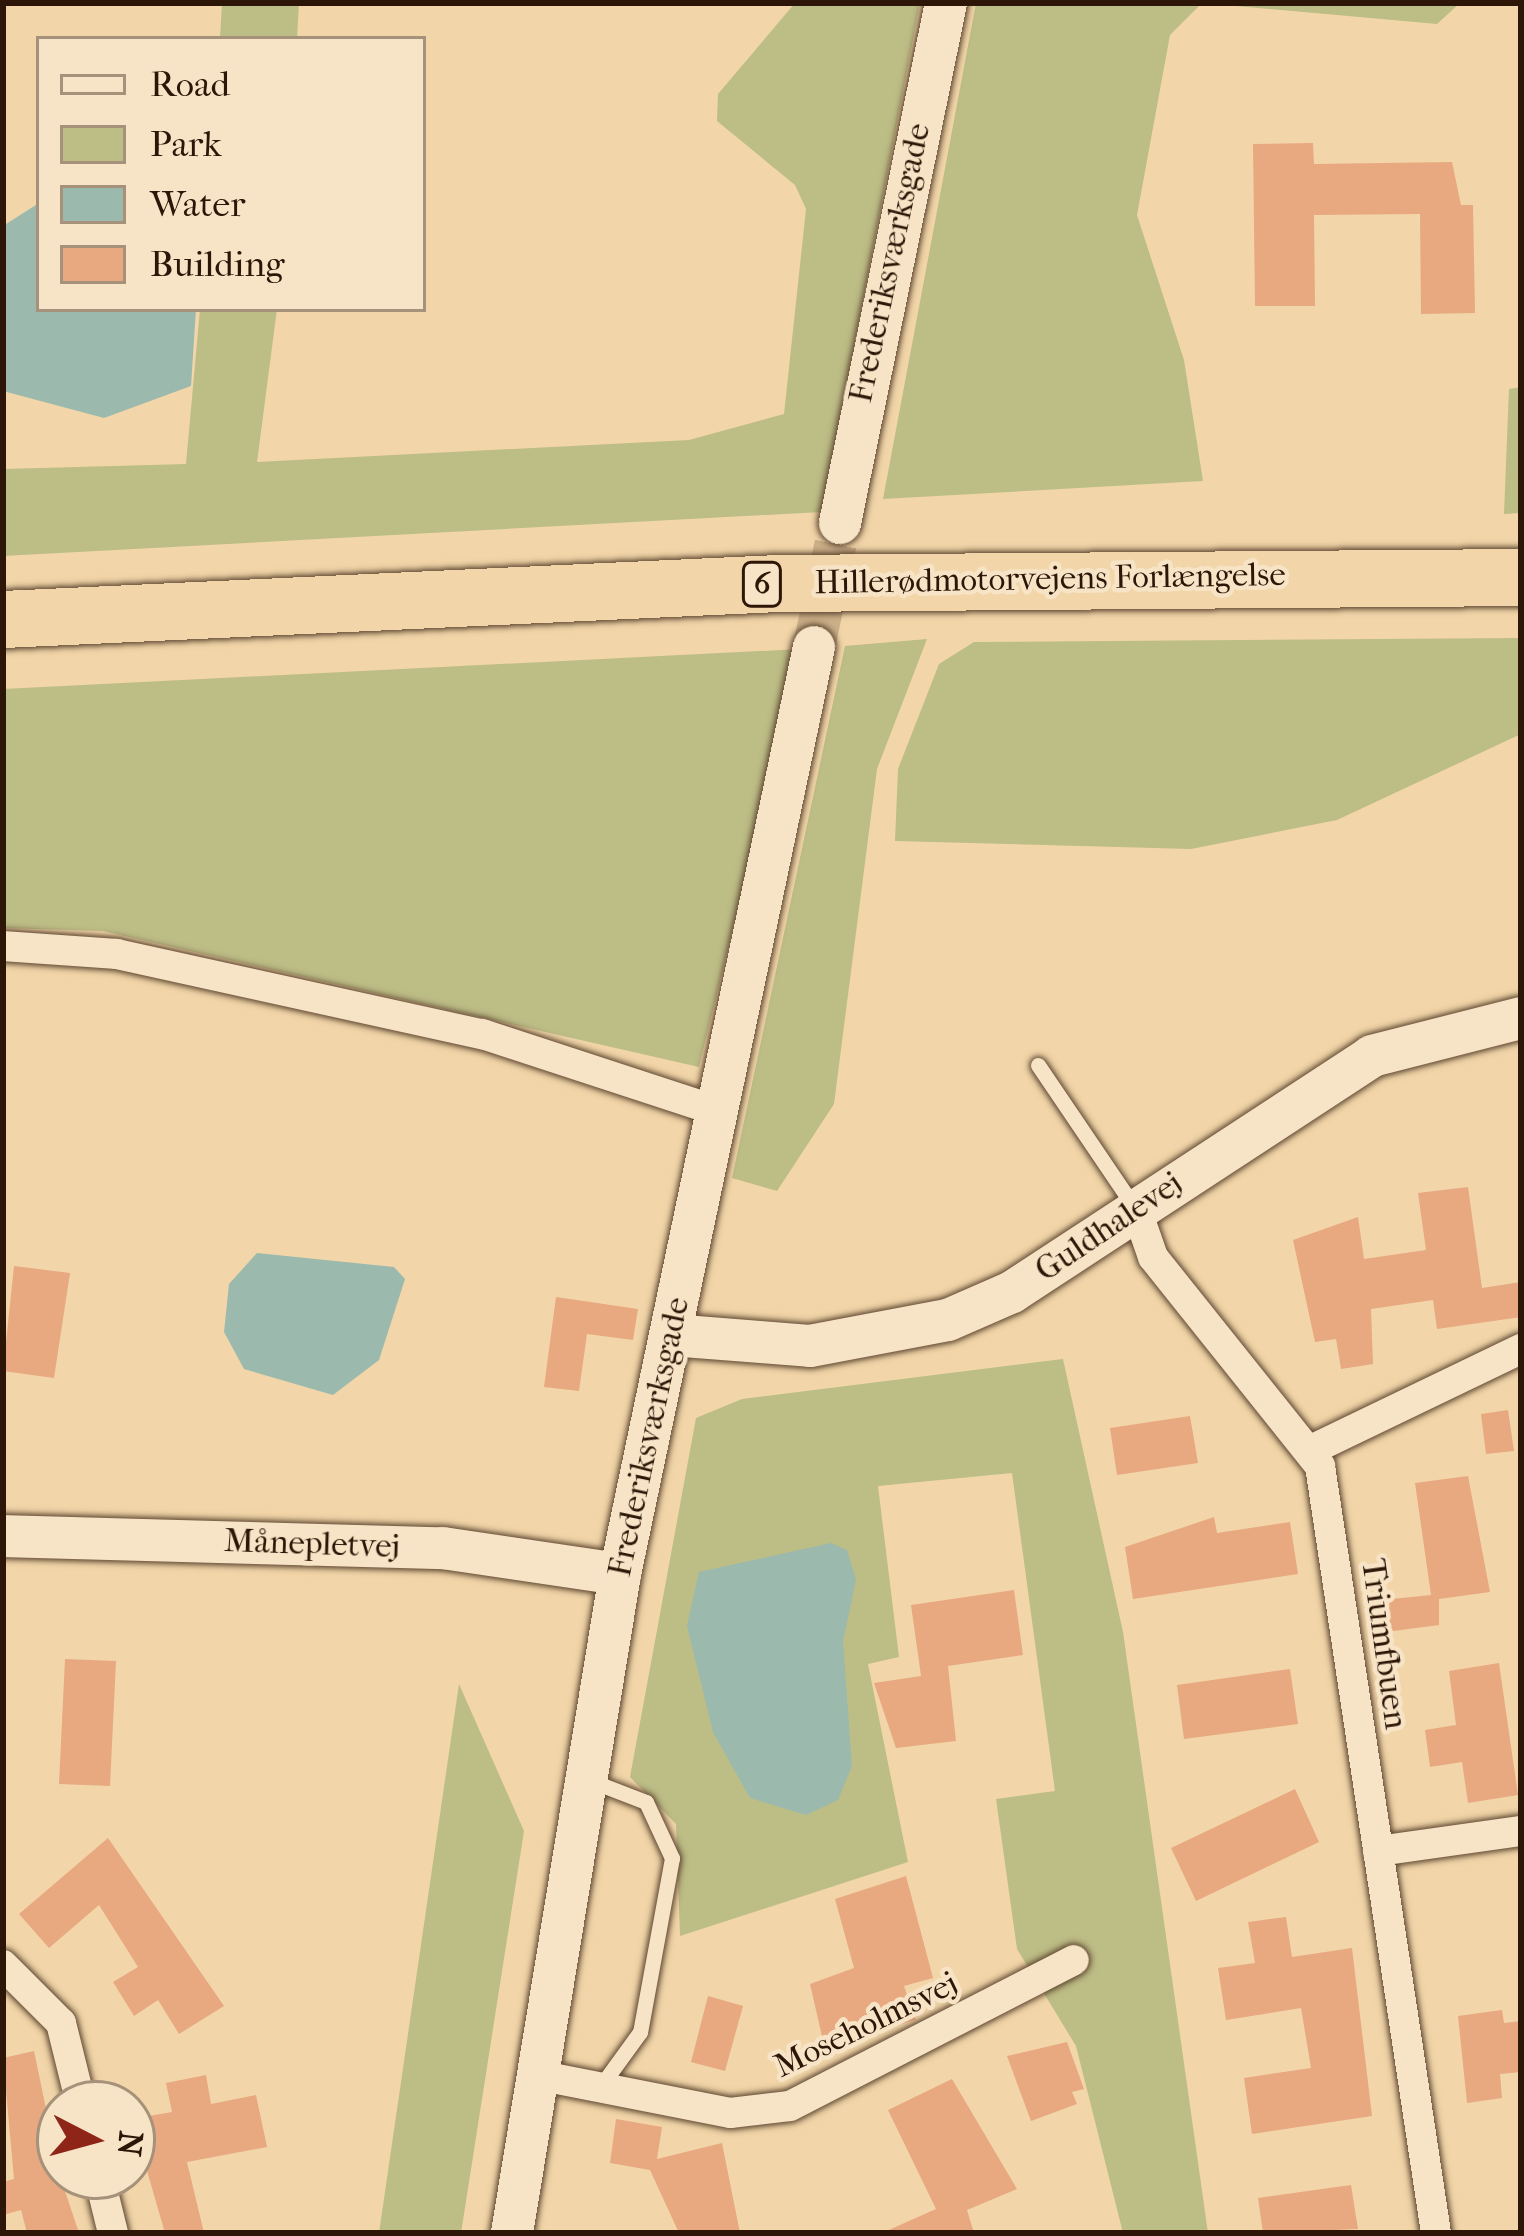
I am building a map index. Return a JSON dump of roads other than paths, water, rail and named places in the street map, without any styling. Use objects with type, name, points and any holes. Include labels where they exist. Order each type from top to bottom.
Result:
[{"type":"highway","name":"Hillerødmotorvejens Forlængelse","points":[[3,619],[779,583],[1521,577]]},
{"type":"street","name":"Frederiksværksgade","points":[[840,523],[946,3]]},
{"type":"street","name":"Frederiksværksgade","points":[[512,2233],[620,1574],[814,646]]},
{"type":"street","points":[[3,946],[117,954],[482,1034],[718,1111]]},
{"type":"street","name":"Guldhalevej","points":[[671,1335],[810,1346],[880,1338],[1012,1292],[1372,1056],[1521,1018]]},
{"type":"street","points":[[1137,1211],[1153,1257],[1313,1449],[1521,1348]]},
{"type":"street","name":"Triumfbuen","points":[[1313,1449],[1436,2233]]},
{"type":"street","name":"Månepletvej","points":[[3,1536],[443,1548],[620,1574]]},
{"type":"street","points":[[1378,1851],[1521,1831]]},
{"type":"street","name":"Moseholmsvej","points":[[536,2075],[730,2113],[790,2106],[1074,1960]]},
{"type":"street","points":[[3,1964],[61,2023],[75,2080]]},
{"type":"street","points":[[105,2200],[113,2233]]},
{"type":"lane","points":[[1038,1066],[1137,1211]]},
{"type":"lane","points":[[586,1780],[646,1802],[672,1858],[640,2032],[600,2087]]},
{"type":"water","points":[[36,205],[36,312],[196,312],[191,386],[104,418],[3,391],[3,226]]},
{"type":"water","points":[[257,1253],[394,1267],[405,1279],[379,1360],[333,1395],[244,1369],[224,1332],[229,1284]]},
{"type":"water","points":[[831,1543],[847,1550],[856,1580],[843,1641],[852,1766],[838,1800],[806,1815],[750,1798],[713,1732],[687,1626],[699,1572]]},
{"type":"tunnel","points":[[814,647],[840,523]]}]
